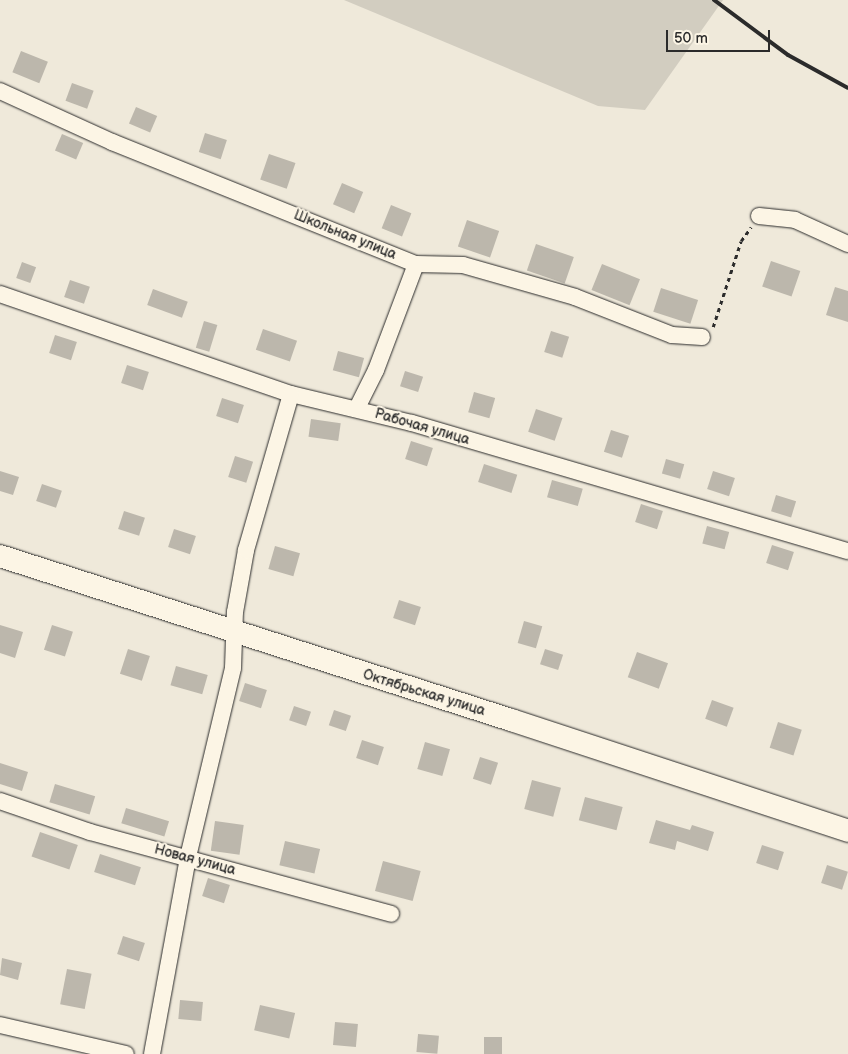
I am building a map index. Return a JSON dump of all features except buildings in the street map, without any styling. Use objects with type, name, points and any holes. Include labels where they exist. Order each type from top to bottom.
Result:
[{"type":"street","name":"Школьная улица","points":[[0,91],[112,142],[416,264],[463,265],[575,297],[672,335],[702,337]]},
{"type":"street","points":[[759,216],[795,220],[848,244]]},
{"type":"street","points":[[357,408],[376,370],[416,264]]},
{"type":"street","name":"Рабочая улица","points":[[0,294],[291,394],[357,408],[848,551]]},
{"type":"street","points":[[152,1054],[188,857],[233,668],[234,612],[246,550],[291,394]]},
{"type":"street","name":"Октябрьская улица","points":[[0,556],[511,720],[848,831]]},
{"type":"street","name":"Новая улица","points":[[0,801],[90,832],[188,857],[391,914]]},
{"type":"street","points":[[0,1025],[126,1054]]},
{"type":"path","points":[[702,337],[713,330],[741,241],[759,216]]},
{"type":"shaded area","points":[[344,0],[723,0],[645,110],[598,106]]},
{"type":"railway","points":[[714,0],[788,55],[848,88]]}]
